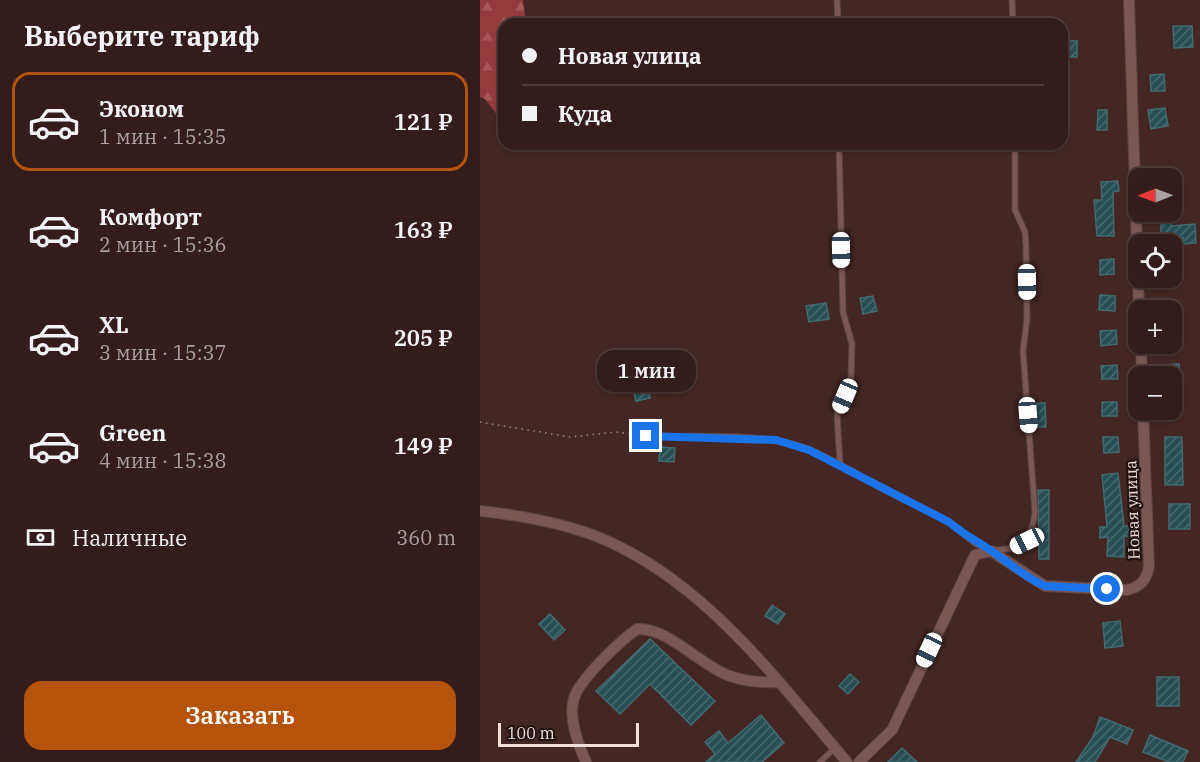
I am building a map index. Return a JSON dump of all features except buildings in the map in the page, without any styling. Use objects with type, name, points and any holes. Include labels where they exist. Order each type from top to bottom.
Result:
[{"type":"street","points":[[1129,0],[1139,300]]},
{"type":"street","name":"Новая улица","points":[[991,551],[1045,586],[1136,588],[1147,577],[1149,566],[1143,420]]},
{"type":"street","points":[[480,511],[522,515],[590,535],[620,546],[682,585],[713,612],[847,762]]},
{"type":"street","points":[[859,762],[892,730],[969,564],[975,555],[991,551]]},
{"type":"street","points":[[586,762],[575,726],[574,698],[588,678],[626,637],[637,629],[653,630],[726,675],[760,683],[777,682]]},
{"type":"lane","points":[[837,0],[838,18]]},
{"type":"lane","points":[[1012,0],[1013,18]]},
{"type":"lane","points":[[839,150],[843,312],[852,344],[851,378],[837,414],[840,464]]},
{"type":"lane","points":[[646,436],[776,440],[809,450],[840,464],[949,522],[967,538],[991,551],[1014,547],[1027,541],[1032,534],[1035,513],[1023,351],[1027,319],[1026,246],[1025,232],[1015,210],[1015,150]]},
{"type":"lane","points":[[820,762],[835,748]]},
{"type":"path","points":[[480,422],[570,437],[616,432],[646,436]]},
{"type":"green space","points":[[480,0],[523,0],[525,18],[498,18],[498,116],[485,99],[480,97]]},
{"type":"route","points":[[646,436],[776,440],[809,450],[949,522],[967,538],[991,551],[1036,583],[1045,586],[1107,589]]}]
